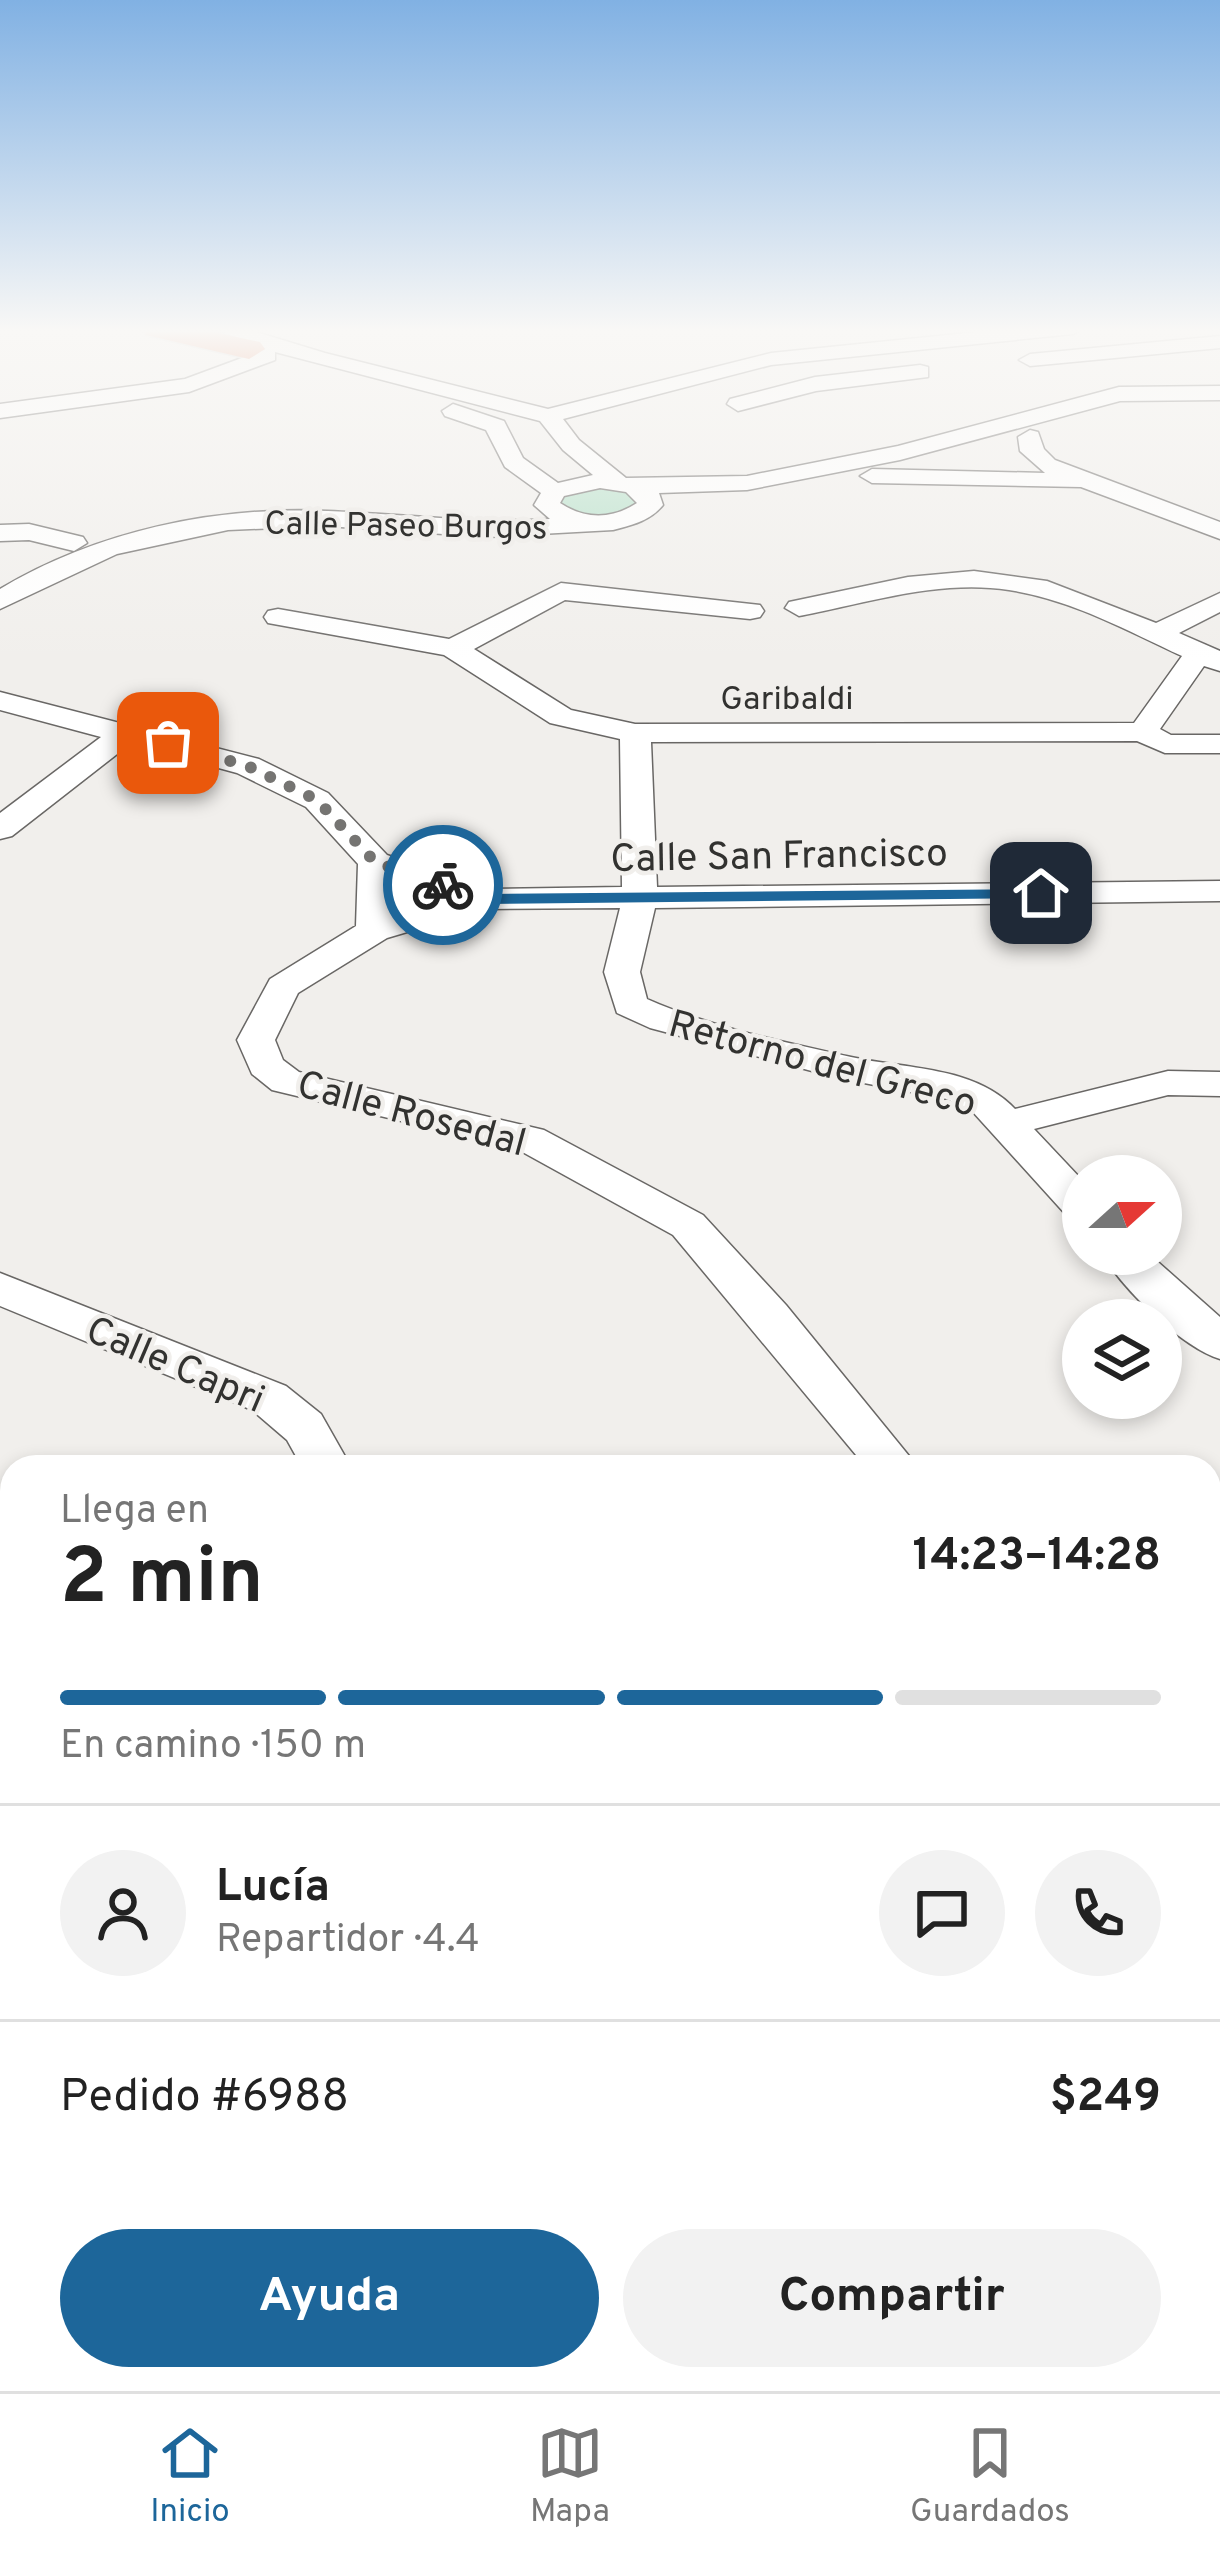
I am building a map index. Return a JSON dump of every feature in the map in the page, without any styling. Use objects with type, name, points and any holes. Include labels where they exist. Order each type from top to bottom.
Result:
[{"type":"street","points":[[503,440],[514,462],[569,519],[611,522]]},
{"type":"street","points":[[566,440],[625,484],[648,495],[650,505],[641,514]]},
{"type":"street","points":[[625,484],[747,483],[966,440]]},
{"type":"street","points":[[641,514],[869,476],[987,440]]},
{"type":"street","points":[[1030,440],[1032,451],[1046,465],[1081,481],[1208,526],[1220,511]]},
{"type":"street","points":[[869,476],[1081,481]]},
{"type":"street","name":"Calle Paseo Burgos","points":[[0,578],[74,543],[198,511],[255,502],[315,500],[480,514],[550,498],[582,482],[625,484]]},
{"type":"street","name":"Calle Paseo Burgos","points":[[0,601],[129,544],[227,524],[307,518],[544,560],[611,522],[641,514]]},
{"type":"street","points":[[0,533],[29,532],[74,543]]},
{"type":"street","points":[[278,617],[453,648],[544,560],[781,622],[796,619],[799,608],[969,578],[1000,580],[1028,585],[1157,633],[1209,658],[1143,732]]},
{"type":"street","points":[[1157,633],[1220,601]]},
{"type":"street","name":"Garibaldi","points":[[453,648],[560,717],[635,734],[1143,732],[1165,744],[1220,744]]},
{"type":"street","points":[[0,701],[248,766],[317,800],[375,862],[374,929]]},
{"type":"street","points":[[0,829],[128,731]]},
{"type":"street","points":[[635,734],[640,898]]},
{"type":"street","name":"Calle San Francisco","points":[[375,862],[483,899]]},
{"type":"street","name":"Calle San Francisco","points":[[374,929],[483,899],[1220,891]]},
{"type":"street","name":"Retorno del Greco","points":[[640,898],[622,973],[630,1005],[663,1020],[852,1069],[957,1090],[986,1102],[1062,1183]]},
{"type":"street","name":"Calle Rosedal","points":[[374,929],[283,987],[256,1040],[266,1066],[286,1082],[530,1139],[688,1225],[884,1455]]},
{"type":"street","points":[[1009,1123],[1168,1083],[1220,1084]]},
{"type":"street","points":[[1143,1275],[1220,1342]]},
{"type":"street","name":"Calle Capri","points":[[0,1289],[269,1398],[304,1427],[320,1455]]},
{"type":"green space","points":[[582,487],[631,489],[639,503],[600,515],[561,505],[562,495]]},
{"type":"way so far","points":[[168,743],[248,766],[317,800],[375,862],[443,885]]},
{"type":"route","points":[[443,885],[483,899],[1041,893]]}]
